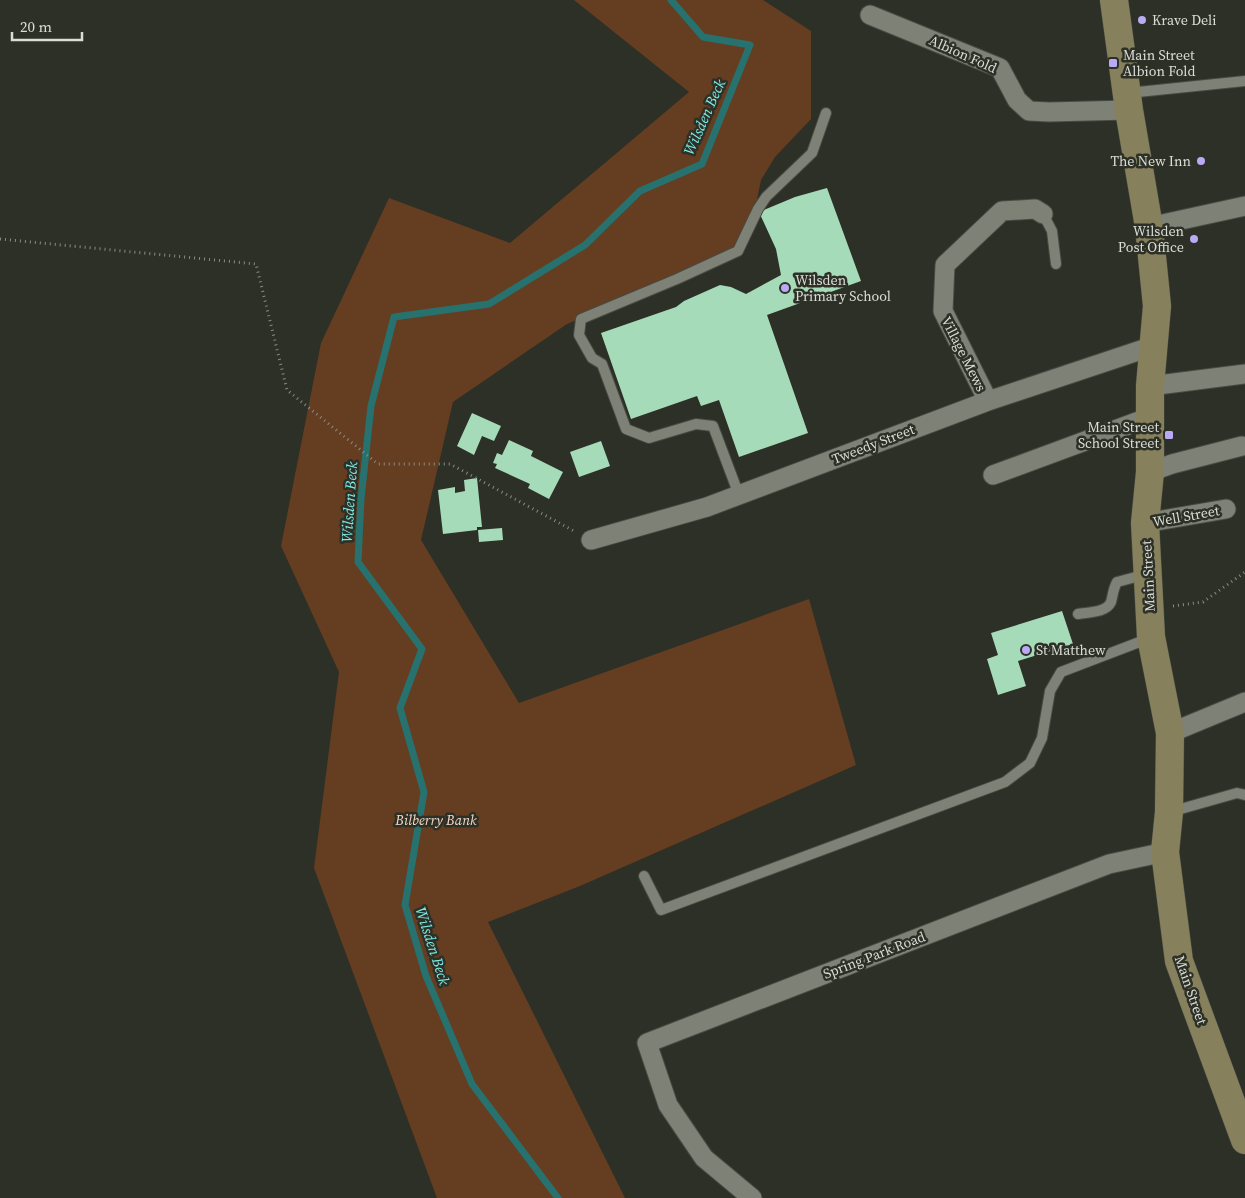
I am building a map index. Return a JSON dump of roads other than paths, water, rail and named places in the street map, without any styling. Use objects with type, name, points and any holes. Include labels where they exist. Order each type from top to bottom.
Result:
[{"type":"street","name":"Main Street","points":[[1114,0],[1128,102],[1149,227],[1158,306],[1150,386],[1150,472],[1145,523],[1151,637],[1170,733],[1169,812],[1165,852],[1179,960],[1245,1140]]},
{"type":"street","name":"Albion Fold","points":[[870,15],[1000,68],[1017,100],[1029,110],[1049,112],[1128,102]]},
{"type":"street","points":[[1149,227],[1245,206]]},
{"type":"street","name":"Village Mews","points":[[988,401],[942,311],[945,265],[1002,211],[1035,209],[1043,214]]},
{"type":"street","name":"Tweedy Street","points":[[592,540],[707,507],[988,401],[1153,346]]},
{"type":"street","points":[[1150,386],[1245,374]]},
{"type":"street","points":[[993,475],[1150,417]]},
{"type":"street","points":[[1150,472],[1172,464],[1242,446]]},
{"type":"street","name":"Well Street","points":[[1145,523],[1226,509]]},
{"type":"street","points":[[1170,733],[1245,702]]},
{"type":"street","name":"Spring Park Road","points":[[752,1198],[704,1158],[668,1105],[646,1043],[1108,864],[1165,852]]},
{"type":"lane","points":[[1128,102],[1245,81]]},
{"type":"lane","points":[[739,495],[713,426],[696,424],[649,438],[626,429],[602,364],[592,358],[578,335],[581,319],[738,251],[758,209],[766,198],[812,154],[826,113]]},
{"type":"lane","points":[[1043,214],[1052,231],[1056,264]]},
{"type":"lane","points":[[1078,614],[1104,609],[1110,604],[1117,582],[1148,574]]},
{"type":"lane","points":[[644,876],[661,910],[1006,782],[1030,763],[1042,738],[1050,691],[1061,672],[1151,637]]},
{"type":"lane","points":[[1169,812],[1237,793],[1245,795]]},
{"type":"waterway","name":"Wilsden Beck","points":[[558,1198],[472,1084],[426,976],[405,905],[424,792],[400,708],[422,649],[358,562],[361,499],[371,406],[394,317],[489,304],[585,245],[640,191],[702,164],[750,45],[703,37],[671,0]]},
{"type":"place","name":"Krave Deli","points":[[1142,20]]},
{"type":"place","name":"Main Street Albion Fold","points":[[1113,63]]},
{"type":"place","name":"The New Inn","points":[[1201,161]]},
{"type":"place","name":"Wilsden Post Office","points":[[1194,239]]},
{"type":"place","name":"Wilsden Primary School","points":[[785,288]]},
{"type":"place","name":"Main Street School Street","points":[[1169,435]]},
{"type":"place","name":"St Matthew","points":[[1026,650]]},
{"type":"park label","name":"Bilberry Bank","points":[[436,820]]}]
